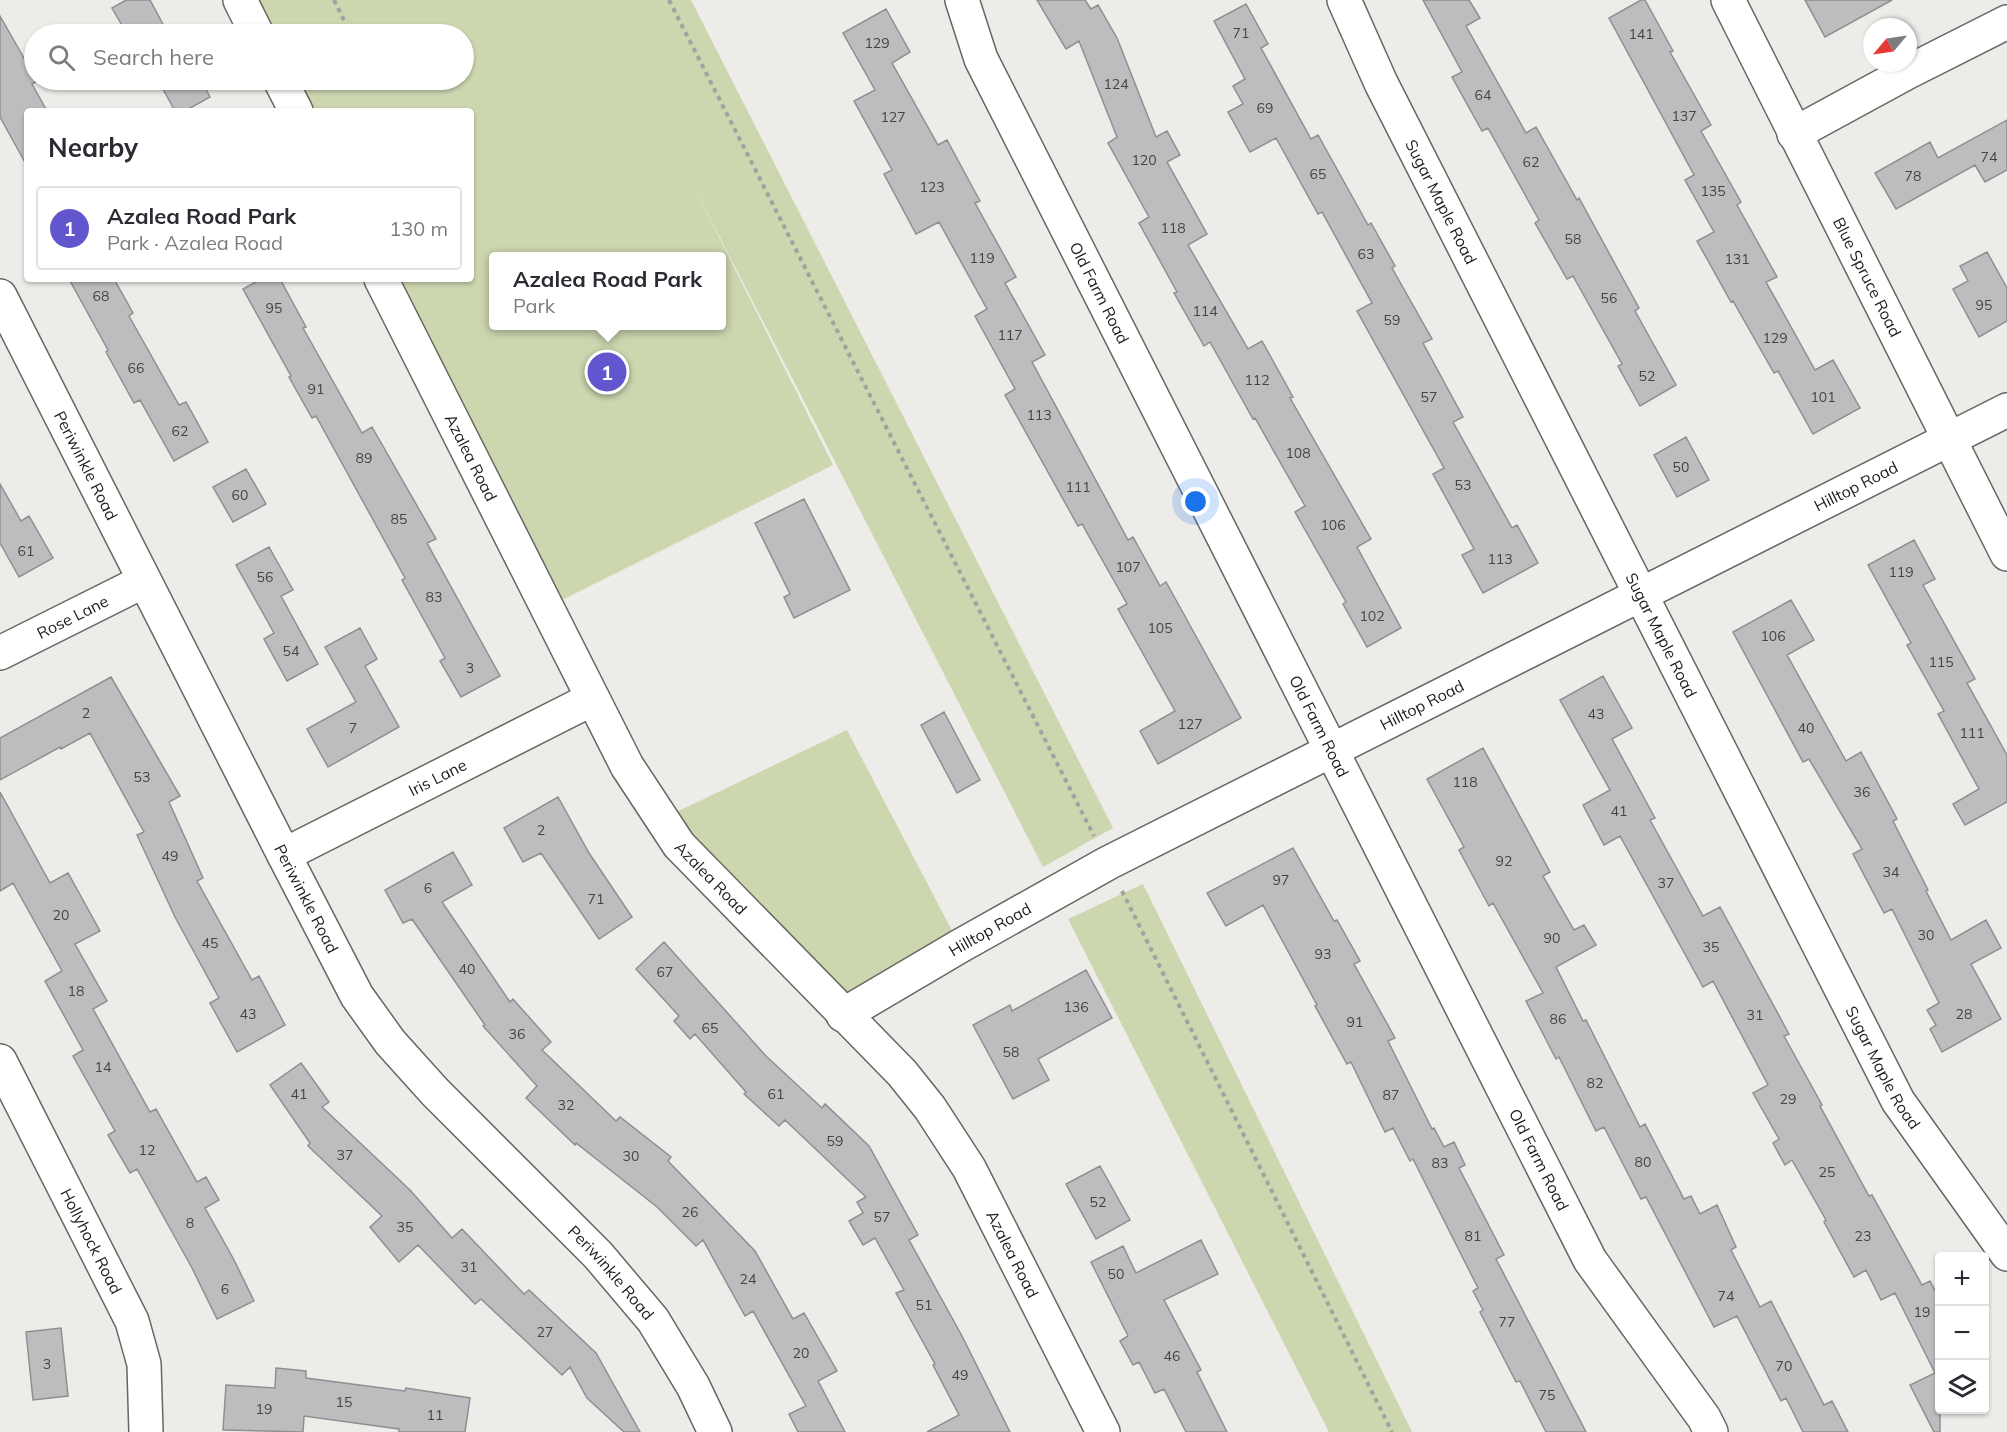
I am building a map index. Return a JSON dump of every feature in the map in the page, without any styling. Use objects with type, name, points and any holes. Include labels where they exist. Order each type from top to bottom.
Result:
[{"type":"street","points":[[240,0],[252,24]]},
{"type":"street","name":"Old Farm Road","points":[[962,0],[981,59],[1590,1260],[1704,1418],[1711,1432]]},
{"type":"street","name":"Sugar Maple Road","points":[[1344,0],[1381,83],[1898,1101],[2007,1254]]},
{"type":"street","name":"Blue Spruce Road","points":[[1728,0],[2007,554]]},
{"type":"street","points":[[1794,134],[1908,72],[2007,22]]},
{"type":"street","points":[[285,90],[294,108]]},
{"type":"street","name":"Azalea Road","points":[[383,282],[627,766],[679,845],[909,1082],[930,1108],[969,1168],[1103,1432]]},
{"type":"street","name":"Periwinkle Road","points":[[0,296],[357,996],[390,1042],[435,1092],[598,1255],[653,1320],[693,1386],[715,1432]]},
{"type":"street","name":"Hilltop Road","points":[[843,1015],[1108,863],[2007,410]]},
{"type":"street","name":"Rose Lane","points":[[0,653],[144,581]]},
{"type":"street","name":"Iris Lane","points":[[284,855],[592,699]]},
{"type":"street","name":"Hollyhock Road","points":[[3,1072],[132,1321],[144,1364],[146,1432]]},
{"type":"path","points":[[334,0],[344,20]]},
{"type":"path","points":[[669,0],[1108,863],[1392,1432]]},
{"type":"green space","points":[[240,0],[691,0],[1113,828],[1043,867],[691,181],[833,465],[546,608],[383,282],[474,282],[474,108],[294,108],[285,90],[474,90],[474,24],[252,24]]},
{"type":"green space","points":[[847,730],[960,946],[843,1015],[662,819]]},
{"type":"green space","points":[[1143,884],[1412,1432],[1329,1432],[1068,919]]},
{"type":"building","points":[[126,0],[150,0],[163,24],[121,24],[112,8]]},
{"type":"building","points":[[1037,0],[1085,0],[1091,9],[1098,5],[1117,38],[1156,137],[1167,131],[1180,155],[1167,162],[1207,234],[1188,245],[1248,349],[1262,341],[1293,397],[1290,398],[1371,539],[1357,547],[1401,628],[1367,647],[1343,604],[1346,602],[1295,512],[1305,506],[1210,342],[1204,346],[1139,223],[1149,217],[1108,143],[1117,137],[1079,41],[1066,49]]},
{"type":"building","points":[[1423,0],[1469,0],[1480,18],[1466,26],[1526,133],[1536,127],[1577,200],[1579,198],[1639,308],[1635,311],[1676,385],[1640,406],[1618,366],[1622,364],[1573,276],[1567,279],[1535,223],[1539,220],[1488,128],[1482,131],[1452,77],[1462,72]]},
{"type":"building","points":[[1645,0],[1673,51],[1670,52],[1711,125],[1701,131],[1741,202],[1737,205],[1777,277],[1766,282],[1815,370],[1833,360],[1860,408],[1813,434],[1778,371],[1774,373],[1697,241],[1714,232],[1685,180],[1694,175],[1609,18]]},
{"type":"building","points":[[1805,0],[1892,0],[1825,37]]},
{"type":"building","points":[[1246,4],[1268,44],[1261,48],[1311,139],[1318,135],[1368,225],[1371,223],[1395,266],[1392,268],[1432,339],[1423,343],[1463,417],[1453,422],[1512,528],[1517,525],[1538,563],[1483,593],[1462,555],[1474,549],[1433,474],[1444,468],[1357,311],[1372,303],[1322,212],[1318,214],[1276,138],[1250,152],[1228,112],[1243,104],[1233,86],[1245,79],[1214,21]]},
{"type":"building","points":[[886,9],[910,52],[892,63],[938,145],[947,140],[980,201],[975,203],[1016,277],[1005,283],[1045,355],[1032,362],[1128,540],[1133,537],[1160,586],[1166,582],[1241,718],[1158,764],[1140,731],[1175,711],[1118,609],[1127,604],[1082,524],[1078,526],[1005,395],[1015,389],[975,316],[987,309],[939,222],[916,234],[884,174],[892,170],[854,101],[875,90],[843,33]]},
{"type":"building","points":[[0,16],[24,58],[24,90],[35,90],[45,108],[24,108],[24,161],[0,117]]},
{"type":"building","points":[[163,90],[206,90],[210,97],[190,108],[173,108]]},
{"type":"building","points":[[2007,120],[2007,170],[1985,182],[1975,165],[1896,209],[1875,173],[1930,142],[1938,158]]},
{"type":"building","points":[[1987,252],[2007,288],[2007,321],[1979,337],[1953,289],[1968,281],[1960,266]]},
{"type":"building","points":[[71,282],[116,282],[133,313],[129,316],[179,405],[186,402],[208,442],[174,461],[140,400],[134,403],[106,352],[108,350]]},
{"type":"building","points":[[256,282],[282,282],[306,327],[303,328],[362,433],[372,427],[436,539],[427,543],[500,676],[461,697],[440,661],[445,658],[402,580],[405,578],[316,416],[312,418],[289,377],[291,376],[243,289]]},
{"type":"building","points":[[1686,437],[1709,480],[1677,497],[1654,455]]},
{"type":"building","points":[[246,469],[266,504],[233,522],[213,487]]},
{"type":"building","points":[[0,484],[21,521],[29,516],[53,558],[19,577],[0,543]]},
{"type":"building","points":[[804,499],[850,590],[794,618],[784,597],[790,594],[755,523]]},
{"type":"building","points":[[1914,540],[1935,579],[1923,585],[1975,679],[1967,683],[2007,755],[2007,802],[1965,825],[1953,804],[1979,789],[1938,714],[1944,711],[1907,645],[1911,643],[1868,565]]},
{"type":"building","points":[[269,547],[293,590],[281,596],[318,664],[287,681],[264,639],[274,633],[236,565]]},
{"type":"building","points":[[1791,600],[1814,640],[1787,655],[1846,761],[1861,752],[1897,819],[1893,821],[1951,940],[1986,920],[2001,948],[1971,964],[2001,1019],[1942,1052],[1930,1029],[1936,1025],[1927,1010],[1939,1003],[1892,909],[1884,913],[1853,854],[1862,849],[1809,759],[1803,762],[1733,632]]},
{"type":"building","points":[[360,628],[377,659],[365,666],[399,727],[328,767],[307,729],[356,702],[325,647]]},
{"type":"building","points":[[1603,676],[1632,728],[1612,739],[1655,818],[1650,820],[1703,916],[1720,907],[1789,1034],[1784,1036],[1869,1196],[1872,1195],[1922,1285],[1930,1281],[1935,1290],[1935,1373],[1895,1293],[1881,1300],[1866,1270],[1854,1277],[1824,1222],[1826,1220],[1792,1160],[1785,1165],[1773,1143],[1779,1139],[1753,1093],[1768,1085],[1713,981],[1703,987],[1620,836],[1604,845],[1583,805],[1610,790],[1560,700]]},
{"type":"building","points":[[111,677],[180,796],[169,802],[203,878],[197,881],[252,980],[259,976],[285,1025],[237,1052],[210,1003],[219,998],[175,917],[137,835],[144,832],[90,733],[0,780],[0,738]]},
{"type":"building","points":[[944,712],[980,780],[957,793],[921,725]]},
{"type":"building","points":[[1483,748],[1550,872],[1543,876],[1574,930],[1584,925],[1596,945],[1556,967],[1583,1021],[1586,1020],[1640,1127],[1645,1124],[1684,1199],[1691,1196],[1700,1214],[1717,1205],[1736,1247],[1731,1250],[1760,1307],[1771,1301],[1824,1405],[1832,1401],[1848,1432],[1803,1432],[1786,1398],[1781,1401],[1737,1316],[1714,1327],[1646,1197],[1641,1199],[1604,1127],[1596,1131],[1559,1057],[1556,1059],[1526,1001],[1543,993],[1493,903],[1489,906],[1459,850],[1464,847],[1427,779]]},
{"type":"building","points":[[0,792],[50,883],[68,873],[100,931],[75,944],[107,1001],[93,1009],[150,1112],[156,1109],[197,1182],[206,1177],[219,1200],[205,1208],[254,1301],[217,1319],[192,1268],[137,1169],[130,1173],[108,1135],[115,1131],[73,1056],[83,1050],[45,981],[62,971],[13,883],[0,891]]},
{"type":"building","points":[[558,797],[589,853],[632,917],[599,939],[541,853],[523,862],[504,828]]},
{"type":"building","points":[[1293,848],[1334,921],[1337,920],[1360,961],[1354,964],[1395,1038],[1388,1041],[1432,1129],[1434,1128],[1444,1147],[1454,1142],[1465,1165],[1459,1168],[1504,1255],[1496,1259],[1586,1432],[1546,1432],[1520,1381],[1516,1382],[1480,1312],[1483,1310],[1473,1291],[1478,1288],[1413,1159],[1410,1161],[1393,1128],[1385,1132],[1351,1062],[1347,1064],[1263,905],[1226,926],[1207,893]]},
{"type":"building","points":[[453,852],[472,885],[442,902],[510,1002],[513,999],[551,1042],[542,1050],[616,1121],[620,1117],[671,1157],[668,1161],[755,1251],[793,1319],[804,1313],[837,1371],[818,1381],[845,1432],[798,1432],[789,1414],[806,1406],[753,1311],[745,1316],[703,1240],[696,1246],[657,1207],[576,1143],[575,1145],[526,1098],[537,1086],[483,1026],[485,1025],[412,919],[403,923],[385,890]]},
{"type":"building","points":[[664,942],[766,1056],[822,1108],[825,1104],[869,1146],[918,1235],[909,1240],[962,1336],[1010,1432],[927,1432],[959,1415],[933,1365],[935,1364],[896,1293],[904,1290],[875,1238],[863,1245],[849,1221],[863,1213],[857,1202],[866,1197],[785,1120],[779,1126],[744,1094],[746,1092],[695,1034],[690,1039],[674,1021],[679,1016],[636,969]]},
{"type":"building","points":[[1086,970],[1112,1018],[1038,1059],[1049,1080],[1013,1099],[973,1025],[1010,1005],[1012,1011]]},
{"type":"building","points":[[301,1063],[329,1102],[322,1107],[410,1190],[452,1238],[462,1229],[524,1294],[529,1290],[596,1353],[640,1432],[624,1432],[587,1398],[570,1367],[562,1375],[481,1299],[475,1304],[418,1245],[399,1262],[370,1227],[382,1216],[308,1146],[310,1143],[270,1085]]},
{"type":"building","points":[[1100,1166],[1130,1220],[1096,1239],[1066,1184]]},
{"type":"building","points":[[1201,1240],[1218,1274],[1164,1300],[1201,1370],[1197,1372],[1227,1432],[1186,1432],[1164,1389],[1155,1393],[1139,1362],[1133,1365],[1120,1341],[1128,1336],[1091,1262],[1123,1246],[1136,1273]]},
{"type":"building","points":[[61,1328],[68,1396],[33,1400],[26,1332]]},
{"type":"building","points":[[276,1368],[306,1371],[306,1378],[405,1391],[406,1388],[470,1398],[465,1432],[399,1432],[399,1429],[304,1416],[303,1432],[223,1430],[226,1385],[275,1388]]},
{"type":"building","points":[[1935,1373],[1935,1414],[1940,1414],[1940,1432],[1934,1432],[1910,1385]]},
{"type":"place","name":"Azalea Road Park","points":[[607,372]]}]
